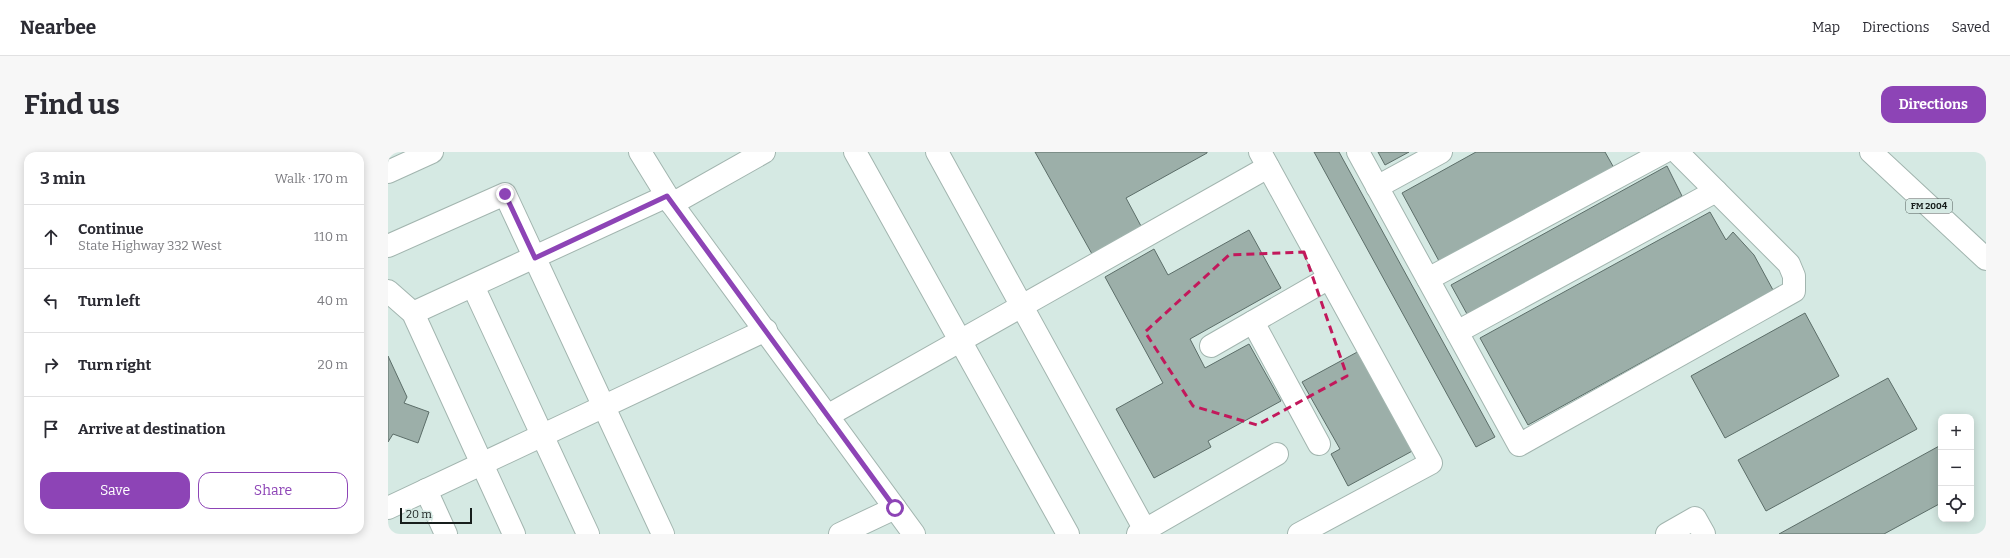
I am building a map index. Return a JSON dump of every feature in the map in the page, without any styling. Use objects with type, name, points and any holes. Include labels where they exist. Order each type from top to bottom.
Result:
[{"type":"main road","points":[[388,172],[432,152]]},
{"type":"main road","points":[[640,152],[670,200],[914,534]]},
{"type":"main road","points":[[413,313],[535,258],[670,200],[764,152]]},
{"type":"main road","points":[[855,152],[1068,534]]},
{"type":"main road","points":[[937,152],[1142,532],[1278,454]]},
{"type":"main road","points":[[1358,152],[1519,445],[1794,291],[1794,276],[1789,264],[1677,152]]},
{"type":"main road","points":[[1377,187],[1441,152]]},
{"type":"main road","points":[[1428,279],[1664,152]]},
{"type":"main road","name":"FM 2004","points":[[1872,152],[1986,259]]},
{"type":"main road","points":[[827,416],[1021,306],[1264,160],[1431,463],[1299,534]]},
{"type":"main road","points":[[1457,332],[1716,191]]},
{"type":"main road","points":[[388,246],[505,194],[663,534]]},
{"type":"main road","points":[[1211,346],[1329,278]]},
{"type":"main road","points":[[473,286],[588,534]]},
{"type":"main road","points":[[388,291],[413,313],[514,534]]},
{"type":"main road","points":[[1253,322],[1319,444]]},
{"type":"main road","points":[[388,508],[766,330]]},
{"type":"main road","points":[[426,490],[446,534]]},
{"type":"main road","points":[[840,534],[895,508]]},
{"type":"main road","points":[[1668,534],[1695,518],[1704,534]]},
{"type":"highlighted area","points":[[1304,252],[1347,376],[1257,425],[1193,406],[1145,332],[1229,255]]},
{"type":"building","points":[[1035,152],[1207,153],[1126,198],[1141,226],[1092,254]]},
{"type":"building","points":[[1314,152],[1339,152],[1495,437],[1476,447]]},
{"type":"building","points":[[1378,152],[1409,152],[1385,165]]},
{"type":"building","points":[[1476,152],[1605,152],[1614,168],[1578,188],[1577,186],[1439,261],[1402,193]]},
{"type":"building","points":[[1667,166],[1682,196],[1467,314],[1451,285]]},
{"type":"building","points":[[1710,212],[1726,240],[1733,232],[1754,255],[1773,290],[1528,425],[1480,338]]},
{"type":"building","points":[[1249,230],[1281,288],[1190,339],[1205,368],[1249,344],[1281,401],[1208,441],[1211,447],[1154,478],[1116,409],[1163,383],[1105,277],[1154,249],[1168,275]]},
{"type":"building","points":[[1805,313],[1839,376],[1725,438],[1691,376]]},
{"type":"building","points":[[1361,350],[1416,449],[1348,486],[1331,454],[1340,449],[1302,382]]},
{"type":"building","points":[[388,356],[407,397],[404,403],[429,412],[418,443],[393,434],[388,442]]},
{"type":"building","points":[[1888,378],[1917,429],[1766,511],[1738,460]]},
{"type":"building","points":[[1938,447],[1938,505],[1884,534],[1779,534]]},
{"type":"route","points":[[505,194],[535,258],[667,196],[895,508]]}]
